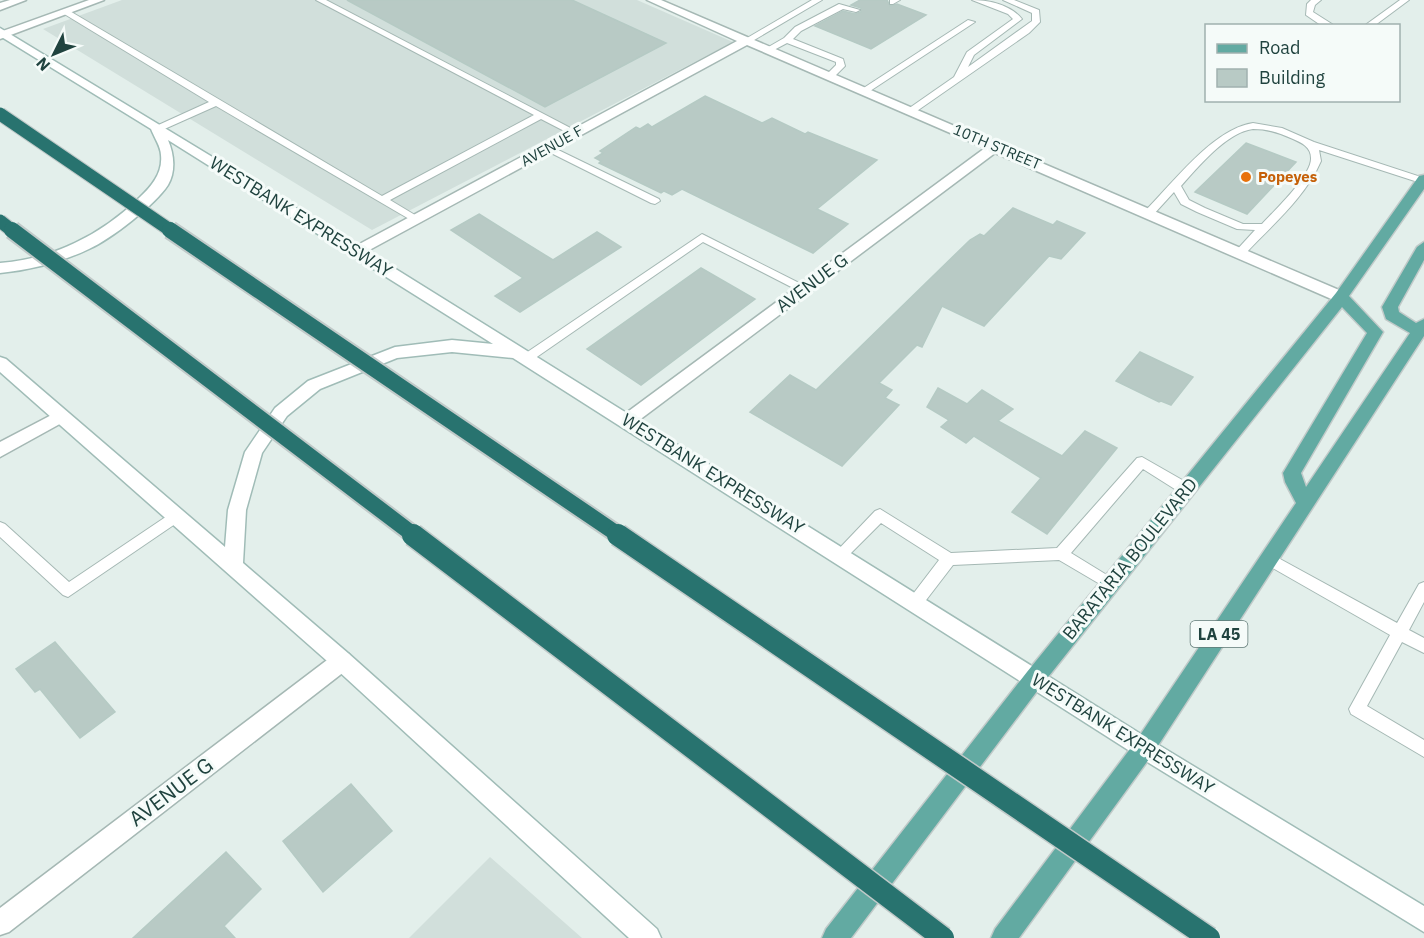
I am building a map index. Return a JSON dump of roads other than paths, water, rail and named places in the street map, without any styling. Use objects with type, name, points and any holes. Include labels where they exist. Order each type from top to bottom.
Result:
[{"type":"highway","points":[[0,114],[1209,938]]},
{"type":"highway","points":[[0,221],[942,938]]},
{"type":"main road","points":[[0,7],[21,0]]},
{"type":"main road","points":[[2,34],[99,0]]},
{"type":"main road","name":"10TH STREET","points":[[652,0],[996,146],[1341,297]]},
{"type":"main road","name":"WESTBANK EXPRESSWAY","points":[[2,34],[357,251],[628,420],[1144,748],[1424,920]]},
{"type":"main road","name":"AVENUE F","points":[[357,251],[746,41]]},
{"type":"main road","points":[[0,268],[24,266],[84,246],[124,221],[162,183],[168,155],[157,129]]},
{"type":"main road","name":"AVENUE G","points":[[628,420],[996,146]]},
{"type":"main road","name":"BARATARIA BOULEVARD","points":[[835,938],[1034,679],[1341,297],[1424,180]]},
{"type":"main road","points":[[1422,330],[1392,315],[1390,307],[1424,247]]},
{"type":"main road","points":[[1306,504],[1294,482],[1292,473],[1375,332],[1341,297]]},
{"type":"main road","name":"LA 45","points":[[1004,938],[1144,748],[1422,330]]},
{"type":"main road","points":[[233,566],[237,510],[254,452],[281,412],[314,385],[395,353],[452,346],[523,355]]},
{"type":"main road","points":[[0,363],[342,661],[648,938]]},
{"type":"main road","points":[[0,450],[62,417]]},
{"type":"main road","name":"AVENUE G","points":[[0,923],[342,661]]},
{"type":"lane","points":[[320,0],[575,133]]},
{"type":"lane","points":[[746,41],[818,0]]},
{"type":"lane","points":[[956,82],[970,54],[1018,19],[1011,12],[976,0]]},
{"type":"lane","points":[[911,111],[956,82],[1026,32],[1036,22],[1036,12],[1031,8],[1007,0]]},
{"type":"lane","points":[[1317,0],[1311,4],[1309,13],[1326,24]]},
{"type":"lane","points":[[1371,24],[1405,0]]},
{"type":"lane","points":[[769,49],[787,40],[798,29],[842,6],[856,10]]},
{"type":"lane","points":[[65,12],[416,220]]},
{"type":"lane","points":[[864,91],[971,22]]},
{"type":"lane","points":[[787,40],[840,61],[841,66],[830,76]]},
{"type":"lane","points":[[157,129],[216,102]]},
{"type":"lane","points":[[382,200],[539,116]]},
{"type":"lane","points":[[1149,213],[1226,137],[1244,127],[1261,126],[1280,130],[1311,144],[1424,180]]},
{"type":"lane","points":[[1240,253],[1297,189],[1316,162],[1316,154],[1311,144]]},
{"type":"lane","points":[[548,148],[655,201]]},
{"type":"lane","points":[[1176,186],[1185,202],[1201,210],[1241,227],[1264,227]]},
{"type":"lane","points":[[523,355],[702,237],[805,289]]},
{"type":"lane","points":[[1061,554],[1142,462],[1186,489]]},
{"type":"lane","points":[[840,555],[880,515],[949,559],[1061,554],[1110,584]]},
{"type":"lane","points":[[0,528],[68,591],[177,516]]},
{"type":"lane","points":[[915,603],[949,559]]},
{"type":"lane","points":[[1269,559],[1424,646]]},
{"type":"lane","points":[[1424,588],[1357,710],[1424,749]]},
{"type":"place","name":"Popeyes","points":[[1246,177]]}]
